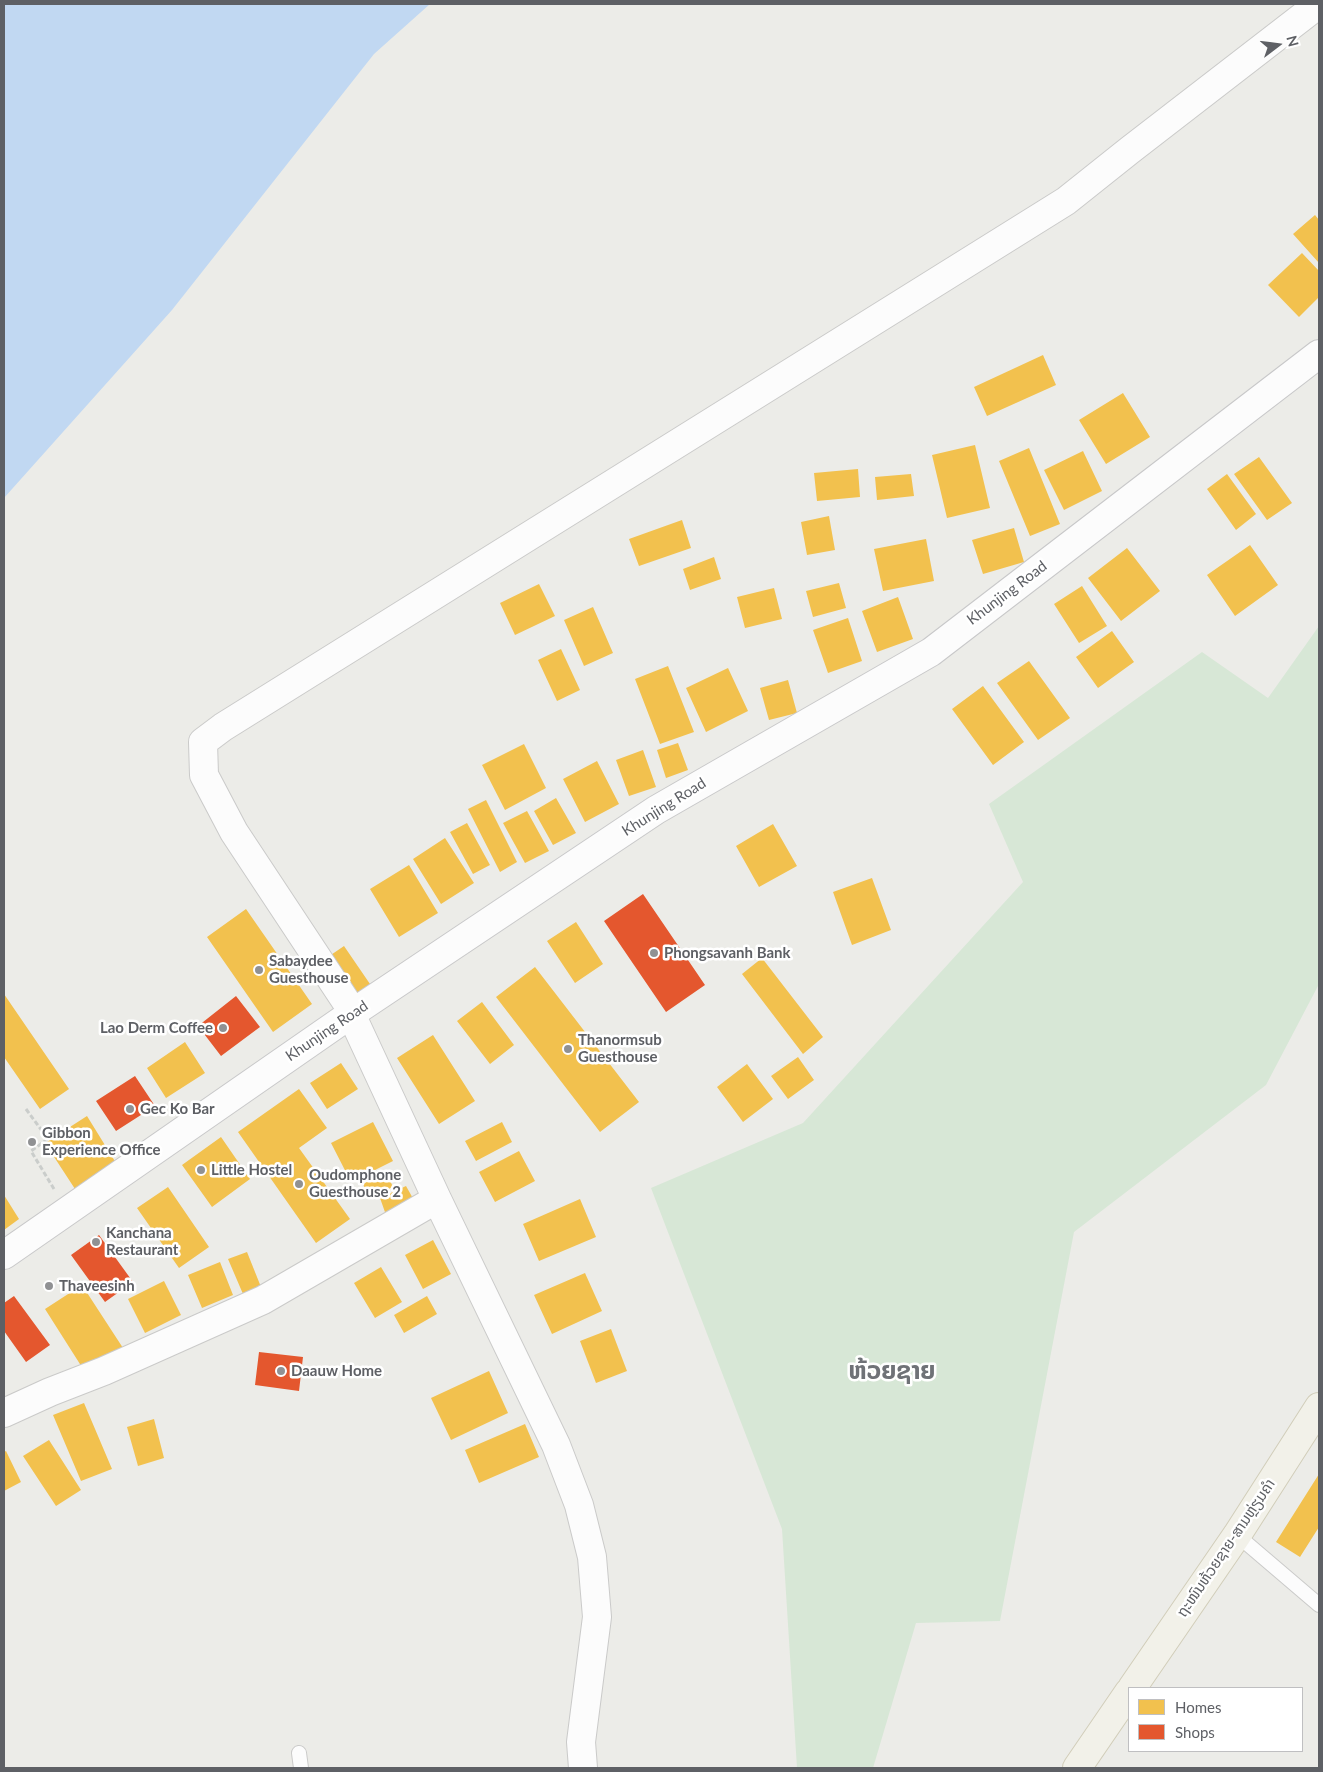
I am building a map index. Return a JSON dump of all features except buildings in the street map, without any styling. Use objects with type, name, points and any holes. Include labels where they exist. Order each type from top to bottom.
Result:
[{"type":"main road","name":"ຖະໜົນຫ້ວຍຊາຍ-ສາມຫຼ່ຽມຄຳ","points":[[1133,1687],[1237,1535],[1319,1407]]},
{"type":"main road","points":[[1077,1768],[1128,1693]]},
{"type":"street","points":[[583,1768],[581,1742],[597,1617],[592,1557],[579,1505],[556,1445],[437,1199],[352,1013],[234,832],[204,775],[203,742],[223,727],[1066,201],[1319,4]]},
{"type":"street","name":"Khunjing Road","points":[[4,1255],[352,1013],[656,810],[931,652],[1319,354]]},
{"type":"street","points":[[4,1412],[104,1371],[263,1300],[437,1199]]},
{"type":"lane","points":[[1237,1535],[1319,1606]]},
{"type":"lane","points":[[299,1753],[301,1768]]},
{"type":"path","points":[[26,1109],[48,1139],[31,1151],[67,1211]]},
{"type":"green space","points":[[1319,626],[1319,984],[1266,1085],[1074,1232],[1000,1621],[916,1623],[873,1768],[797,1768],[782,1529],[651,1188],[803,1123],[1023,882],[989,804],[1202,652],[1268,698]]},
{"type":"water","points":[[4,4],[430,4],[374,54],[172,310],[4,498]]},
{"type":"place","name":"Phongsavanh Bank","points":[[654,953]]},
{"type":"place","name":"Sabaydee Guesthouse","points":[[259,970]]},
{"type":"place","name":"Lao Derm Coffee","points":[[223,1028]]},
{"type":"place","name":"Thanormsub Guesthouse","points":[[568,1049]]},
{"type":"place","name":"Gec Ko Bar","points":[[130,1109]]},
{"type":"place","name":"Gibbon Experience Office","points":[[32,1142]]},
{"type":"place","name":"Little Hostel","points":[[201,1170]]},
{"type":"place","name":"Oudomphone Guesthouse 2","points":[[299,1184]]},
{"type":"place","name":"Kanchana Restaurant","points":[[96,1242]]},
{"type":"place","name":"Thaveesinh","points":[[49,1286]]},
{"type":"place","name":"Daauw Home","points":[[281,1371]]},
{"type":"district","name":"ຫ້ວຍຊາຍ","points":[[892,1371]]}]
